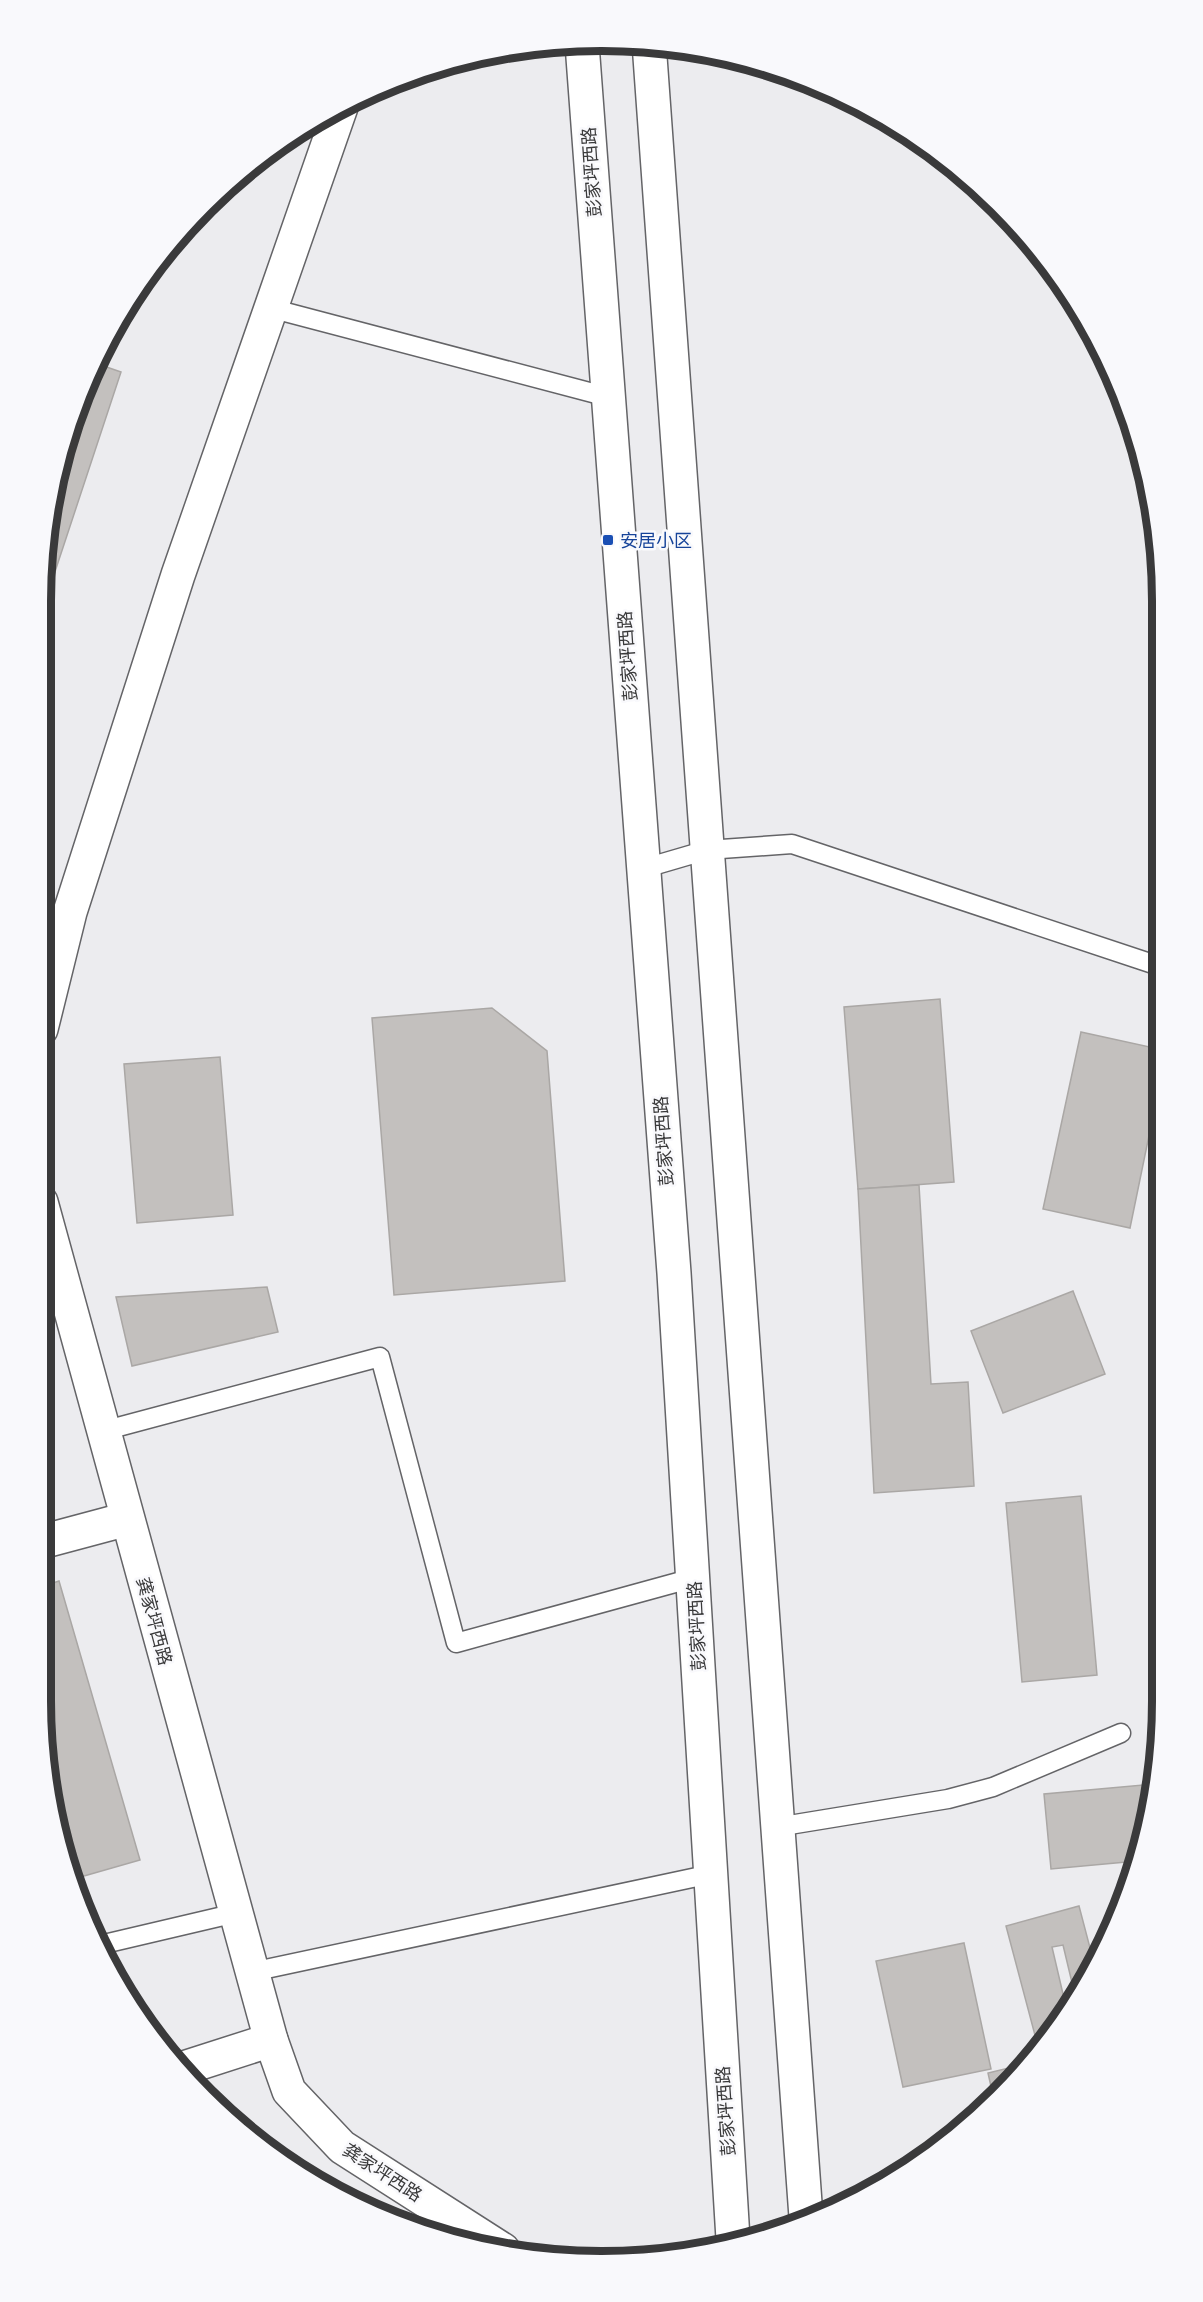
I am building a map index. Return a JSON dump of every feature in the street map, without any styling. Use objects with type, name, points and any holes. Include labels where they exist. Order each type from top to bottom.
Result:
[{"type":"main road","name":"彭家坪西路","points":[[583,52],[674,1273],[733,2235]]},
{"type":"main road","points":[[650,53],[806,2211]]},
{"type":"main road","points":[[51,989],[70,912],[177,575],[337,119]]},
{"type":"main road","name":"龚家坪西路","points":[[51,1239],[252,1972],[271,2040],[289,2091],[342,2147],[484,2238]]},
{"type":"main road","points":[[51,1539],[127,1520]]},
{"type":"main road","points":[[191,2066],[271,2040]]},
{"type":"lane","points":[[270,308],[608,397]]},
{"type":"lane","points":[[642,869],[707,850],[792,844],[1152,964]]},
{"type":"lane","points":[[103,1431],[380,1357],[456,1643],[693,1578]]},
{"type":"lane","points":[[777,1827],[948,1799],[982,1790],[1121,1733]]},
{"type":"lane","points":[[252,1972],[711,1874]]},
{"type":"lane","points":[[108,1943],[236,1913]]},
{"type":"building","points":[[104,366],[121,372],[52,582],[62,494],[80,425]]},
{"type":"building","points":[[940,999],[954,1182],[858,1189],[844,1007]]},
{"type":"building","points":[[492,1008],[547,1051],[565,1281],[394,1295],[372,1018]]},
{"type":"building","points":[[1081,1032],[1152,1047],[1152,1121],[1130,1228],[1043,1209]]},
{"type":"building","points":[[220,1057],[233,1215],[137,1223],[124,1064]]},
{"type":"building","points":[[919,1185],[931,1384],[968,1382],[974,1486],[874,1493],[858,1189]]},
{"type":"building","points":[[267,1287],[278,1332],[132,1366],[116,1297]]},
{"type":"building","points":[[1073,1291],[1105,1374],[1003,1413],[971,1331]]},
{"type":"building","points":[[1081,1496],[1097,1675],[1022,1682],[1006,1503]]},
{"type":"building","points":[[59,1581],[140,1860],[80,1877],[62,1808],[52,1737],[51,1584]]},
{"type":"building","points":[[1145,1785],[1127,1862],[1051,1869],[1044,1794]]},
{"type":"building","points":[[1079,1906],[1091,1952],[1072,1985],[1063,1945],[1052,1947],[1063,1994],[1067,1993],[1036,2039],[1006,1926]]},
{"type":"building","points":[[964,1943],[991,2069],[903,2087],[876,1961]]},
{"type":"building","points":[[1011,2067],[992,2089],[988,2073]]},
{"type":"place","name":"安居小区","points":[[608,540]]}]
